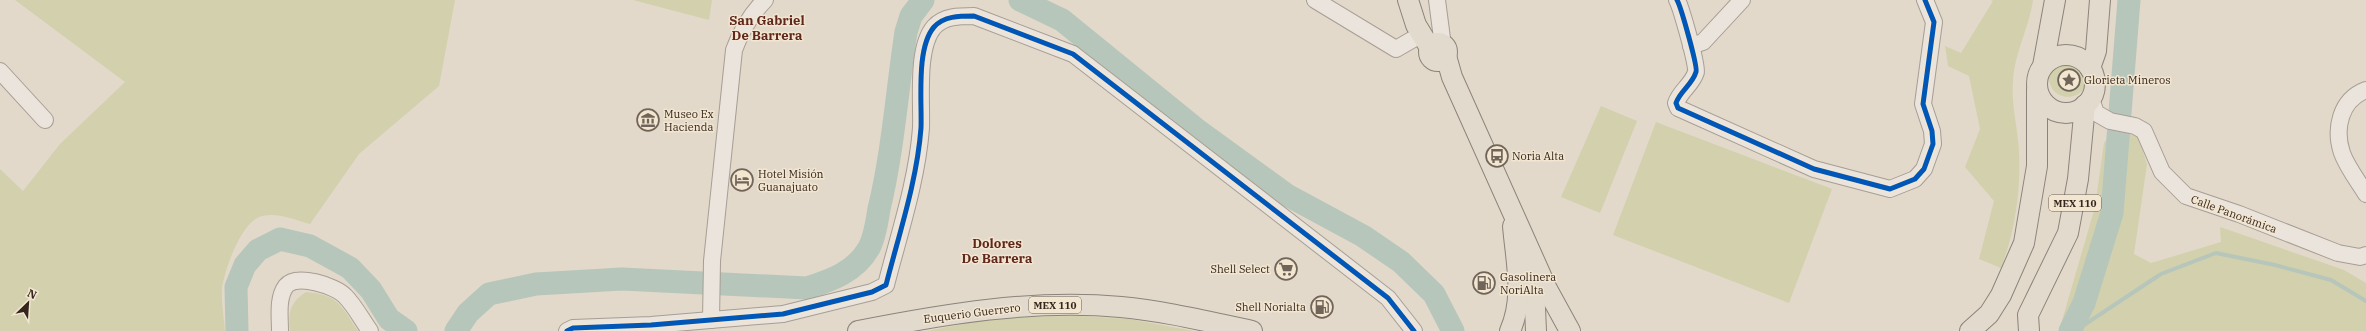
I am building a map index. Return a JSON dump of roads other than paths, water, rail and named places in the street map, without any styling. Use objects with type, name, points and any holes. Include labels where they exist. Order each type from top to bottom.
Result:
[{"type":"main road","points":[[1408,0],[1452,77],[1547,289],[1570,331]]},
{"type":"main road","name":"MEX 110","points":[[1970,331],[1990,314],[2014,268],[2024,243],[2037,166],[2036,82],[2043,66],[2055,0]]},
{"type":"main road","name":"MEX 110","points":[[2029,331],[2028,315],[2068,233],[2077,185],[2088,102],[2094,83],[2090,68],[2096,52],[2100,0]]},
{"type":"main road","points":[[2043,66],[2056,57],[2063,55],[2078,58],[2090,68]]},
{"type":"main road","points":[[2037,90],[2046,105],[2062,112],[2070,112],[2088,102]]},
{"type":"main road","points":[[1507,199],[1531,272],[1536,331]]},
{"type":"main road","points":[[1510,331],[1518,310],[1520,291],[1512,218]]},
{"type":"main road","points":[[2039,295],[2043,331]]},
{"type":"main road","name":"Euquerio Guerrero","points":[[858,331],[965,311],[1013,307],[1074,305],[1121,307],[1179,316],[1252,331]]},
{"type":"street","points":[[711,320],[710,298],[712,261],[734,50],[741,33],[753,12],[765,0]]},
{"type":"street","points":[[1315,0],[1396,50],[1435,49],[1437,0]]},
{"type":"street","points":[[1677,0],[1697,70],[1691,85],[1679,96],[1676,103],[1678,108],[1814,169],[1890,189],[1915,179],[1924,169],[1933,144],[1932,131],[1923,104],[1934,22],[1925,0]]},
{"type":"street","points":[[1691,46],[1703,42],[1742,0]]},
{"type":"street","points":[[572,330],[783,314],[872,292],[886,285],[912,183],[920,130],[923,57],[926,41],[934,28],[942,20],[957,16],[974,16],[1073,54],[1388,298],[1414,331]]},
{"type":"street","points":[[0,70],[45,120]]},
{"type":"street","points":[[2366,90],[2352,99],[2345,106],[2339,126],[2342,154],[2366,194]]},
{"type":"street","name":"Calle Panorámica","points":[[2088,102],[2096,113],[2110,121],[2135,126],[2144,131],[2162,172],[2186,196],[2239,214],[2338,254],[2360,257],[2366,255]]},
{"type":"street","points":[[280,331],[279,309],[286,285],[294,281],[324,283],[336,289],[345,295],[370,331]]},
{"type":"waterway","points":[[456,331],[468,313],[489,294],[536,284],[622,279],[807,288],[825,282],[850,269],[869,248],[874,234],[888,165],[906,32],[911,16],[923,0]]},
{"type":"waterway","points":[[1020,0],[1062,20],[1196,129],[1287,195],[1363,236],[1401,262],[1434,294],[1453,331]]},
{"type":"waterway","points":[[2070,331],[2084,303],[2112,213],[2129,0]]},
{"type":"waterway","points":[[237,331],[236,287],[245,265],[258,250],[280,239],[310,246],[350,268],[371,290],[389,319],[406,331]]},
{"type":"waterway","points":[[2075,331],[2161,274],[2216,253],[2275,265],[2331,280],[2366,301]]},
{"type":"place","name":"Glorieta Mineros","points":[[2069,80]]},
{"type":"place","name":"Museo Ex Hacienda","points":[[648,120]]},
{"type":"place","name":"Noria Alta","points":[[1497,156]]},
{"type":"place","name":"Hotel Misión Guanajuato","points":[[742,180]]},
{"type":"place","name":"Shell Select","points":[[1286,269]]},
{"type":"place","name":"Gasolinera NoriAlta","points":[[1484,283]]},
{"type":"place","name":"Shell Norialta","points":[[1322,307]]},
{"type":"district","name":"San Gabriel De Barrera","points":[[767,28]]},
{"type":"district","name":"Dolores De Barrera","points":[[997,250]]}]
